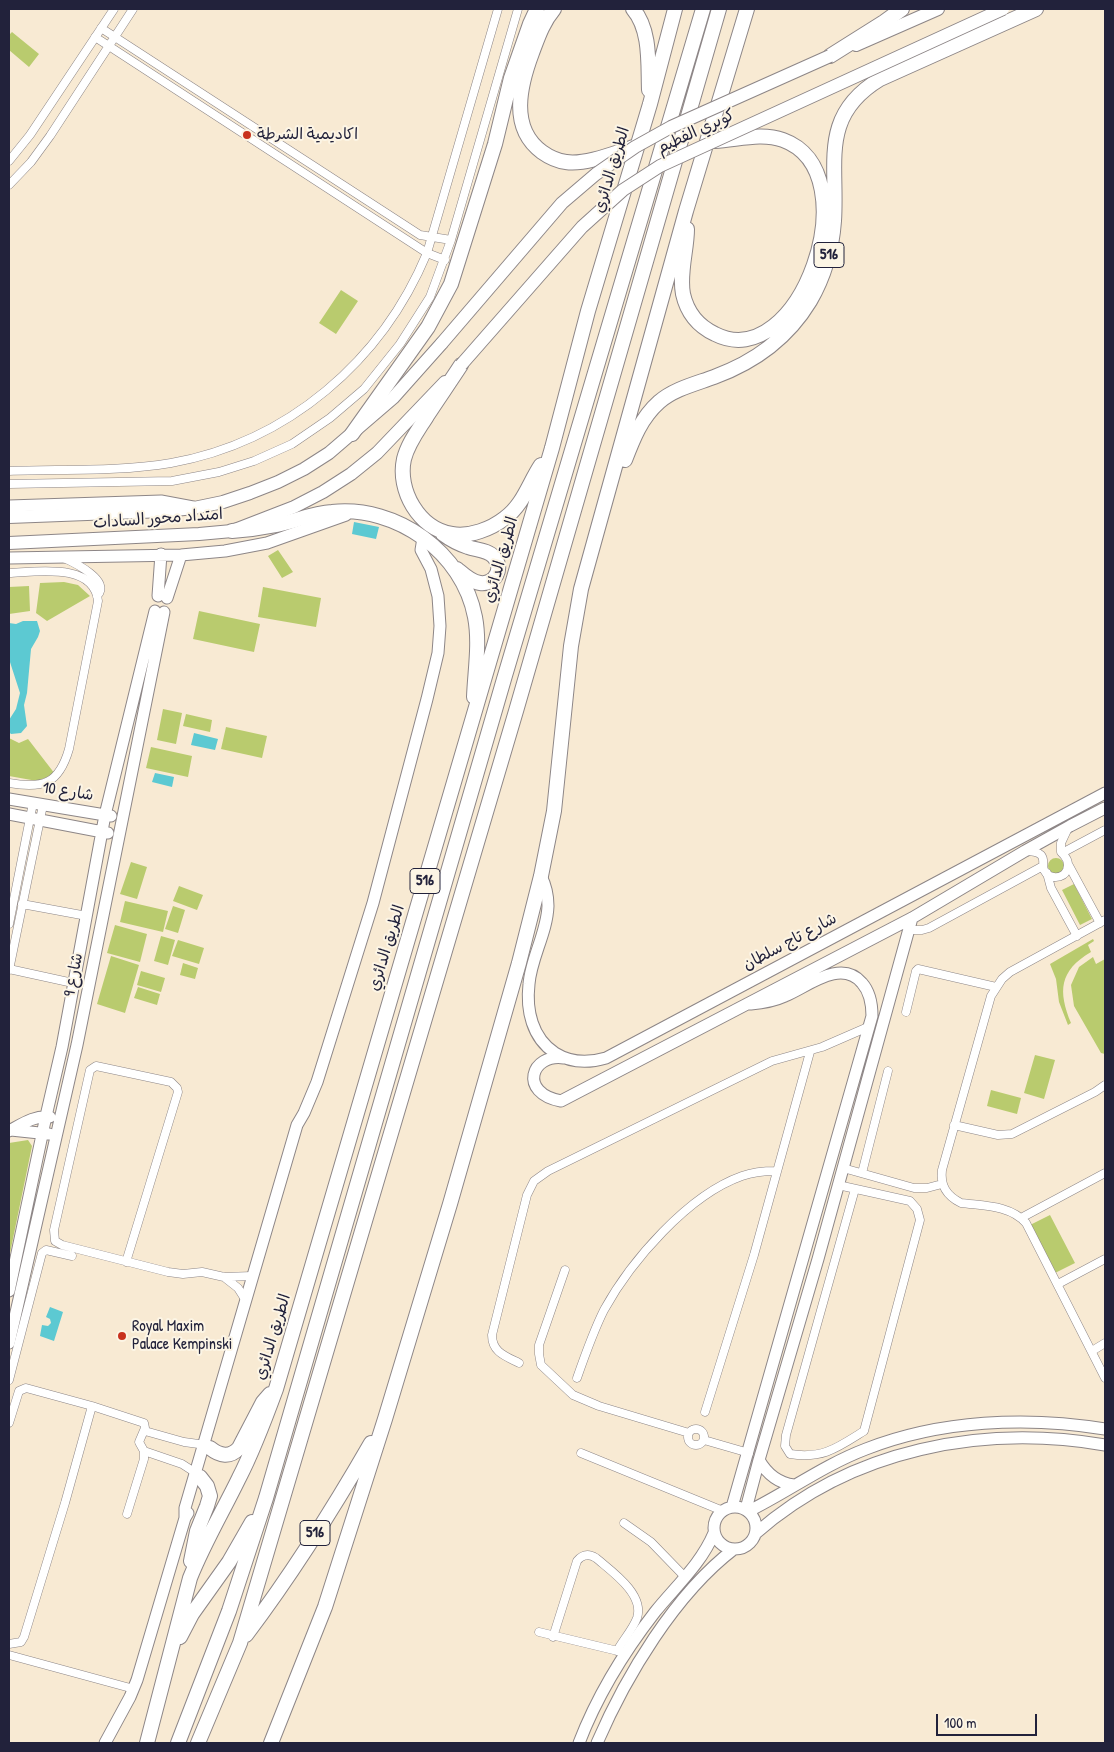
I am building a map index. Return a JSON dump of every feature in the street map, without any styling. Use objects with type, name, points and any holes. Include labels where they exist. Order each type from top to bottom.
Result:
[{"type":"highway","points":[[352,434],[428,327],[441,306],[451,284],[495,144],[511,78],[537,9]]},
{"type":"highway","points":[[554,9],[546,19],[541,30],[528,65],[521,92],[520,115],[524,131],[537,148],[556,159],[566,162],[588,161],[635,147]]},
{"type":"highway","name":"516","points":[[633,9],[646,36],[650,104]]},
{"type":"highway","name":"الطريق الدائري","points":[[147,1743],[190,1578],[200,1552],[258,1439],[276,1389],[552,448],[588,311],[650,104],[675,9]]},
{"type":"highway","name":"516","points":[[178,1743],[229,1611],[266,1498],[702,9]]},
{"type":"highway","name":"516","points":[[198,1743],[240,1644],[719,9]]},
{"type":"highway","points":[[830,56],[902,9]]},
{"type":"highway","name":"516","points":[[601,516],[614,492],[638,429],[651,410],[668,395],[731,370],[759,356],[784,335],[804,310],[821,277],[829,256],[834,220],[835,141],[842,119],[856,98],[880,79],[1036,9]]},
{"type":"highway","name":"516","points":[[271,1743],[325,1607],[385,1419],[447,1213],[516,972],[541,876],[554,811],[575,616],[686,211],[746,12]]},
{"type":"highway","name":"516","points":[[686,211],[683,292],[686,303],[695,319],[708,331],[730,340],[754,338],[775,327],[788,313],[801,293],[818,254],[822,233],[820,180],[814,165],[800,149],[791,143],[761,136],[713,142]]},
{"type":"highway","name":"516","points":[[461,365],[411,440],[404,459],[403,476],[407,494],[422,517],[437,529],[453,535],[472,534],[491,528],[506,518],[520,504],[537,470],[552,448]]},
{"type":"highway","name":"516","points":[[232,531],[256,529],[332,512],[350,511],[368,513],[400,523],[434,546],[454,567],[471,603],[477,631],[472,723]]},
{"type":"highway","points":[[437,529],[458,543],[489,553],[495,557],[498,571],[495,578],[483,584],[469,579],[454,567]]},
{"type":"highway","points":[[207,1446],[214,1452],[224,1456],[234,1453],[239,1448],[262,1402],[276,1389]]},
{"type":"highway","name":"516","points":[[240,1644],[330,1511],[385,1419]]},
{"type":"highway","points":[[190,1578],[196,1531],[210,1496],[207,1486],[198,1475]]},
{"type":"highway","name":"516","points":[[168,1661],[192,1614],[228,1562],[266,1498]]},
{"type":"main road","name":"كوبري الفطيم","points":[[442,343],[562,203],[596,174],[635,147],[671,127],[938,9]]},
{"type":"main road","name":"كوبري الفطيم","points":[[461,365],[582,227],[623,190],[660,166],[1002,9]]},
{"type":"main road","name":"امتداد محور السادات","points":[[9,517],[165,511],[194,508],[223,502],[278,482],[321,458],[352,434],[393,398],[442,343]]},
{"type":"main road","name":"امتداد محور السادات","points":[[9,543],[167,537],[232,531],[294,507],[323,492],[351,474],[377,453],[461,365]]},
{"type":"street","points":[[9,162],[30,135],[114,9]]},
{"type":"street","points":[[9,185],[31,162],[50,136],[133,9]]},
{"type":"street","points":[[9,471],[156,465],[216,452],[256,436],[294,415],[317,399],[352,369],[397,313],[427,253],[498,9]]},
{"type":"street","points":[[9,484],[172,481],[219,472],[254,461],[292,444],[330,418],[364,389],[400,344],[417,318],[430,297],[445,260],[518,9]]},
{"type":"street","points":[[101,28],[420,235],[451,240]]},
{"type":"street","points":[[95,37],[427,253],[445,260]]},
{"type":"street","points":[[9,506],[161,501],[194,508]]},
{"type":"street","points":[[9,558],[181,555],[225,551],[253,547],[287,537],[333,519],[368,513]]},
{"type":"street","points":[[248,1300],[252,1276],[261,1252],[297,1126],[317,1082],[372,903],[428,699],[438,653],[440,626],[438,596],[431,569],[421,550],[423,538]]},
{"type":"street","points":[[161,554],[163,597],[181,555]]},
{"type":"street","points":[[60,556],[84,568],[94,577],[101,590],[97,596]]},
{"type":"street","points":[[9,572],[60,572],[76,574],[88,581],[97,596],[98,607],[64,766],[52,779],[40,785],[24,786],[9,783]]},
{"type":"street","name":"شارع 9","points":[[9,1291],[63,1042],[105,815],[160,611],[135,757],[76,1045],[9,1343]]},
{"type":"street","points":[[120,754],[135,757]]},
{"type":"street","name":"شارع تاج سلطان","points":[[1105,793],[606,1058],[585,1062],[564,1058],[552,1058],[545,1061],[536,1069],[534,1076],[536,1088],[542,1095],[551,1099],[561,1100],[744,1004],[910,924],[1025,851],[1105,808]]},
{"type":"street","name":"شارع 10","points":[[9,799],[122,818]]},
{"type":"street","points":[[9,924],[38,804]]},
{"type":"street","name":"شارع 10","points":[[9,814],[119,835]]},
{"type":"street","points":[[35,819],[22,904],[9,970],[73,983]]},
{"type":"street","points":[[1070,826],[1060,849],[1103,922],[1010,972],[996,987],[991,996],[954,1125],[942,1170],[942,1184],[950,1196],[962,1203],[1004,1208],[1021,1218],[1030,1230],[1105,1378]]},
{"type":"street","points":[[1062,853],[1105,830]]},
{"type":"street","points":[[1025,851],[1039,854],[1043,860],[1043,866],[1051,888],[1077,936]]},
{"type":"street","points":[[1047,874],[1052,877],[1062,876],[1067,870],[1068,864]]},
{"type":"street","points":[[596,1743],[622,1692],[661,1629],[682,1601],[709,1570],[734,1549],[746,1546],[753,1541],[756,1533],[756,1521],[748,1510],[759,1460],[784,1378],[910,924],[927,930],[1043,866]]},
{"type":"street","name":"شارع تاج سلطان","points":[[541,876],[547,893],[547,911],[529,984],[530,1015],[534,1029],[546,1046],[564,1058]]},
{"type":"street","points":[[22,904],[87,916]]},
{"type":"street","points":[[906,1012],[918,969],[996,987]]},
{"type":"street","points":[[621,1652],[702,1557],[714,1533],[715,1521],[728,1509],[749,1453],[872,1016],[868,992],[860,980],[845,973],[828,975],[777,999],[761,1003],[744,1004]]},
{"type":"street","points":[[519,1363],[503,1356],[496,1350],[492,1335],[527,1195],[534,1181],[548,1171],[766,1064],[785,1056],[810,1052],[868,1027]]},
{"type":"street","points":[[63,1042],[76,1045]]},
{"type":"street","points":[[705,1412],[754,1255],[810,1052]]},
{"type":"street","points":[[126,1262],[178,1092],[171,1082],[96,1066],[90,1070],[54,1238],[58,1244],[126,1262],[174,1273],[202,1272],[224,1277],[252,1276]]},
{"type":"street","points":[[862,1173],[888,1071]]},
{"type":"street","points":[[954,1125],[998,1135],[1012,1134],[1105,1086]]},
{"type":"street","points":[[105,1743],[134,1689],[184,1518],[191,1506],[198,1475],[248,1300],[302,1128],[304,1113]]},
{"type":"street","points":[[10,1130],[31,1120],[46,1116],[60,1118]]},
{"type":"street","points":[[10,1130],[42,1132],[56,1136]]},
{"type":"street","points":[[36,1164],[49,1167]]},
{"type":"street","points":[[843,1168],[914,1188],[927,1188],[942,1184]]},
{"type":"street","points":[[577,1378],[591,1340],[609,1302],[623,1280],[659,1236],[696,1202],[719,1187],[750,1174],[776,1171]]},
{"type":"street","points":[[1021,1218],[1105,1173]]},
{"type":"street","points":[[838,1185],[855,1189],[910,1202],[917,1209],[920,1220],[864,1431],[831,1451],[806,1456],[790,1454],[785,1446],[786,1435],[855,1189]]},
{"type":"street","points":[[9,1380],[42,1252],[46,1250],[72,1256]]},
{"type":"street","points":[[1058,1284],[1105,1259]]},
{"type":"street","points":[[565,1270],[539,1345],[539,1358],[543,1367],[568,1390],[585,1401],[689,1433],[694,1429],[700,1430],[704,1434],[704,1440],[749,1453]]},
{"type":"street","points":[[224,1277],[238,1288],[248,1300]]},
{"type":"street","points":[[1092,1350],[1105,1343]]},
{"type":"street","points":[[9,1423],[17,1395],[22,1389],[31,1389],[142,1422],[145,1425],[145,1430],[139,1442],[144,1451],[144,1459],[127,1514]]},
{"type":"street","points":[[9,1644],[20,1642],[24,1637],[92,1406]]},
{"type":"street","points":[[581,1453],[728,1509],[748,1510],[826,1468],[888,1441],[947,1428],[988,1423],[1029,1422],[1068,1424],[1105,1429]]},
{"type":"street","points":[[145,1430],[189,1443],[207,1446]]},
{"type":"street","points":[[756,1533],[784,1510],[831,1482],[864,1467],[914,1450],[969,1440],[1008,1437],[1047,1437],[1105,1445]]},
{"type":"street","points":[[144,1451],[182,1464],[198,1475]]},
{"type":"street","points":[[759,1460],[765,1470],[773,1477],[783,1483],[794,1485]]},
{"type":"street","points":[[624,1523],[651,1542],[685,1577]]},
{"type":"street","points":[[714,1533],[722,1544],[734,1549]]},
{"type":"street","points":[[553,1637],[577,1561],[583,1556],[591,1555],[596,1558],[631,1591],[637,1601],[638,1613],[636,1621],[579,1743]]},
{"type":"street","points":[[539,1632],[553,1637],[621,1652]]},
{"type":"street","points":[[9,1655],[134,1689]]},
{"type":"green space","points":[[12,32],[39,54],[29,67],[9,50],[9,35]]},
{"type":"green space","points":[[341,290],[358,301],[336,334],[319,323]]},
{"type":"green space","points":[[278,550],[293,572],[282,578],[268,556]]},
{"type":"green space","points":[[64,582],[78,585],[90,596],[47,621],[36,613],[40,583]]},
{"type":"green space","points":[[29,586],[30,611],[9,614],[9,587]]},
{"type":"green space","points":[[263,587],[321,598],[316,627],[258,617]]},
{"type":"green space","points":[[199,611],[260,624],[254,652],[193,639]]},
{"type":"green space","points":[[163,709],[182,713],[176,744],[157,740]]},
{"type":"green space","points":[[186,714],[212,720],[210,732],[183,726]]},
{"type":"green space","points":[[226,727],[267,736],[262,758],[221,749]]},
{"type":"green space","points":[[9,738],[19,743],[28,739],[55,774],[37,781],[9,776]]},
{"type":"green space","points":[[151,747],[192,756],[188,777],[146,768]]},
{"type":"green space","points":[[1053,858],[1059,858],[1064,863],[1062,872],[1053,874],[1048,869],[1048,863]]},
{"type":"green space","points":[[131,862],[147,867],[137,899],[120,894]]},
{"type":"green space","points":[[1074,884],[1092,919],[1080,925],[1062,890]]},
{"type":"green space","points":[[179,886],[203,895],[197,910],[173,901]]},
{"type":"green space","points":[[125,901],[168,911],[163,932],[120,922]]},
{"type":"green space","points":[[173,906],[185,910],[178,933],[165,929]]},
{"type":"green space","points":[[115,925],[147,934],[140,962],[107,953]]},
{"type":"green space","points":[[161,936],[175,940],[168,965],[154,961]]},
{"type":"green space","points":[[1093,939],[1094,941],[1088,945],[1091,952],[1080,959],[1073,967],[1067,974],[1064,983],[1064,1001],[1071,1023],[1068,1025],[1059,1002],[1056,979],[1050,964]]},
{"type":"green space","points":[[178,940],[204,948],[199,964],[172,956]]},
{"type":"green space","points":[[111,956],[139,965],[125,1013],[97,1004]]},
{"type":"green space","points":[[1093,957],[1096,964],[1105,959],[1105,1054],[1101,1053],[1074,1006],[1071,985],[1079,967]]},
{"type":"green space","points":[[183,963],[198,968],[195,979],[180,975]]},
{"type":"green space","points":[[141,971],[165,978],[161,992],[137,985]]},
{"type":"green space","points":[[138,987],[160,994],[157,1005],[134,998]]},
{"type":"green space","points":[[1035,1055],[1055,1060],[1044,1099],[1024,1093]]},
{"type":"green space","points":[[991,1090],[1021,1098],[1017,1114],[987,1106]]},
{"type":"green space","points":[[28,1140],[32,1146],[9,1258],[9,1143]]},
{"type":"green space","points":[[1050,1215],[1075,1263],[1055,1273],[1030,1225]]},
{"type":"water","points":[[354,522],[379,527],[376,539],[352,534]]},
{"type":"water","points":[[23,621],[37,621],[40,631],[31,649],[24,705],[27,726],[21,733],[11,734],[9,732],[9,720],[16,709],[20,693],[9,659],[9,623],[16,624]]},
{"type":"water","points":[[194,733],[218,739],[215,750],[191,745]]},
{"type":"water","points":[[155,773],[174,777],[172,787],[152,782]]},
{"type":"water","points":[[50,1307],[63,1312],[54,1341],[40,1336],[42,1325],[48,1326],[51,1323],[50,1319],[46,1317]]},
{"type":"place","name":"اكاديمية الشرطة","points":[[247,135]]},
{"type":"place","name":"Royal Maxim Palace Kempinski","points":[[122,1336]]}]
